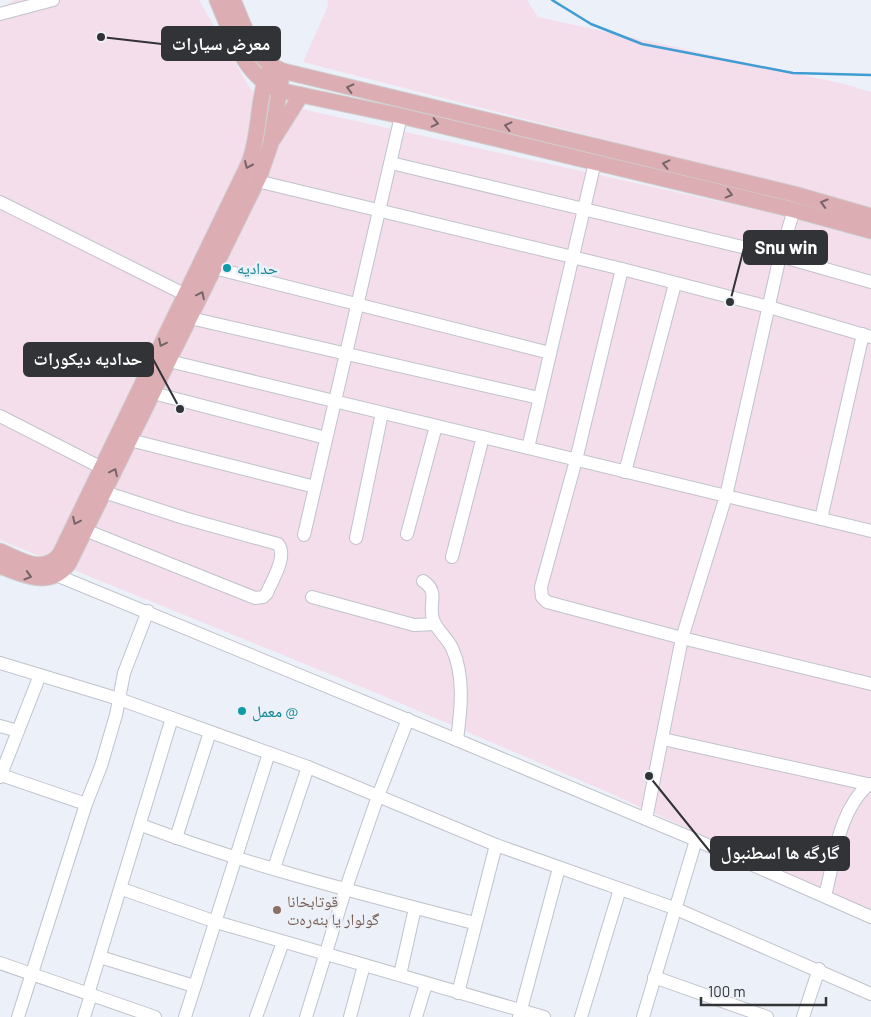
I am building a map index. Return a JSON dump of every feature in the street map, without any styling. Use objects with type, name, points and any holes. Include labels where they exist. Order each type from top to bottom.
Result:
[{"type":"main road","points":[[217,0],[242,57],[252,72],[264,83],[278,90],[401,116],[595,162],[794,210],[871,231]]},
{"type":"main road","points":[[233,0],[253,45],[276,68],[794,194],[871,216]]},
{"type":"main road","points":[[52,570],[249,163],[256,137],[264,83],[276,68]]},
{"type":"main road","points":[[271,143],[278,90],[276,68]]},
{"type":"main road","points":[[0,566],[37,579],[52,570],[66,567],[257,181],[271,143],[301,96]]},
{"type":"main road","points":[[256,137],[271,143]]},
{"type":"main road","points":[[0,551],[52,570]]},
{"type":"street","points":[[0,14],[53,0]]},
{"type":"street","points":[[304,535],[401,116]]},
{"type":"street","points":[[528,448],[595,162]]},
{"type":"street","points":[[391,163],[780,256],[871,282]]},
{"type":"street","points":[[257,181],[379,212],[622,269],[769,307],[867,336],[821,519]]},
{"type":"street","points":[[0,202],[186,295]]},
{"type":"street","points":[[646,819],[682,638],[726,496],[780,256],[794,210]]},
{"type":"street","points":[[214,268],[550,353]]},
{"type":"street","points":[[622,269],[576,460],[541,587],[542,597],[547,602],[682,638],[871,684]]},
{"type":"street","points":[[626,472],[675,284]]},
{"type":"street","points":[[190,318],[540,398]]},
{"type":"street","points":[[169,361],[871,531]]},
{"type":"street","points":[[153,393],[326,438]]},
{"type":"street","points":[[356,538],[382,413]]},
{"type":"street","points":[[0,416],[102,468]]},
{"type":"street","points":[[407,534],[436,426]]},
{"type":"street","points":[[452,557],[483,437]]},
{"type":"street","points":[[130,440],[315,487]]},
{"type":"street","points":[[85,530],[255,598],[263,597],[267,593],[282,557],[282,550],[278,544],[184,518],[104,492]]},
{"type":"street","points":[[52,570],[696,840],[871,917]]},
{"type":"street","points":[[423,581],[434,594],[432,614],[434,624],[449,642],[458,666],[462,701],[457,740]]},
{"type":"street","points":[[312,597],[414,625],[434,624]]},
{"type":"street","points":[[18,1017],[86,804],[101,766],[124,673],[148,611]]},
{"type":"street","points":[[0,663],[119,699],[308,767],[496,845],[674,908],[819,969],[871,994]]},
{"type":"street","points":[[40,675],[0,776],[86,804]]},
{"type":"street","points":[[84,1017],[172,718]]},
{"type":"street","points":[[306,1017],[344,890],[408,719]]},
{"type":"street","points":[[0,726],[18,731]]},
{"type":"street","points":[[176,838],[210,732]]},
{"type":"street","points":[[663,739],[870,784]]},
{"type":"street","points":[[185,1017],[269,753]]},
{"type":"street","points":[[274,868],[308,767]]},
{"type":"street","points":[[825,896],[846,816],[856,797],[870,784]]},
{"type":"street","points":[[141,825],[176,838],[344,890],[474,923]]},
{"type":"street","points":[[644,1017],[674,908],[696,840]]},
{"type":"street","points":[[458,993],[474,923],[496,845]]},
{"type":"street","points":[[520,1014],[559,868]]},
{"type":"street","points":[[122,889],[216,922],[325,955],[400,975],[520,1014],[544,1017]]},
{"type":"street","points":[[582,1017],[620,889]]},
{"type":"street","points":[[400,975],[415,908]]},
{"type":"street","points":[[256,1017],[283,942]]},
{"type":"street","points":[[100,958],[194,986]]},
{"type":"street","points":[[0,963],[32,976],[155,1017]]},
{"type":"street","points":[[350,1017],[364,965]]},
{"type":"street","points":[[803,1017],[819,969]]},
{"type":"street","points":[[654,977],[767,1017]]},
{"type":"street","points":[[416,1017],[426,984]]},
{"type":"shaded area","points":[[14,0],[199,0],[251,90],[302,109],[775,214],[871,240],[871,912],[603,790],[386,697],[0,540],[0,9]]},
{"type":"shaded area","points":[[327,0],[527,0],[538,17],[844,84],[871,92],[871,208],[303,62],[328,6]]},
{"type":"waterway","points":[[552,0],[591,24],[642,44],[793,73],[871,75]]},
{"type":"place","name":"معرض سيارات","points":[[101,37]]},
{"type":"place","name":"حداديه","points":[[227,268]]},
{"type":"place","name":"Snu win","points":[[730,302]]},
{"type":"place","name":"حداديه ديكورات","points":[[180,409]]},
{"type":"place","name":"معمل @","points":[[242,711]]},
{"type":"place","name":"گارگه ها اسطنبول","points":[[649,776]]},
{"type":"place","name":"قوتابخانا گولوار یا بنەرەت","points":[[277,910]]}]
